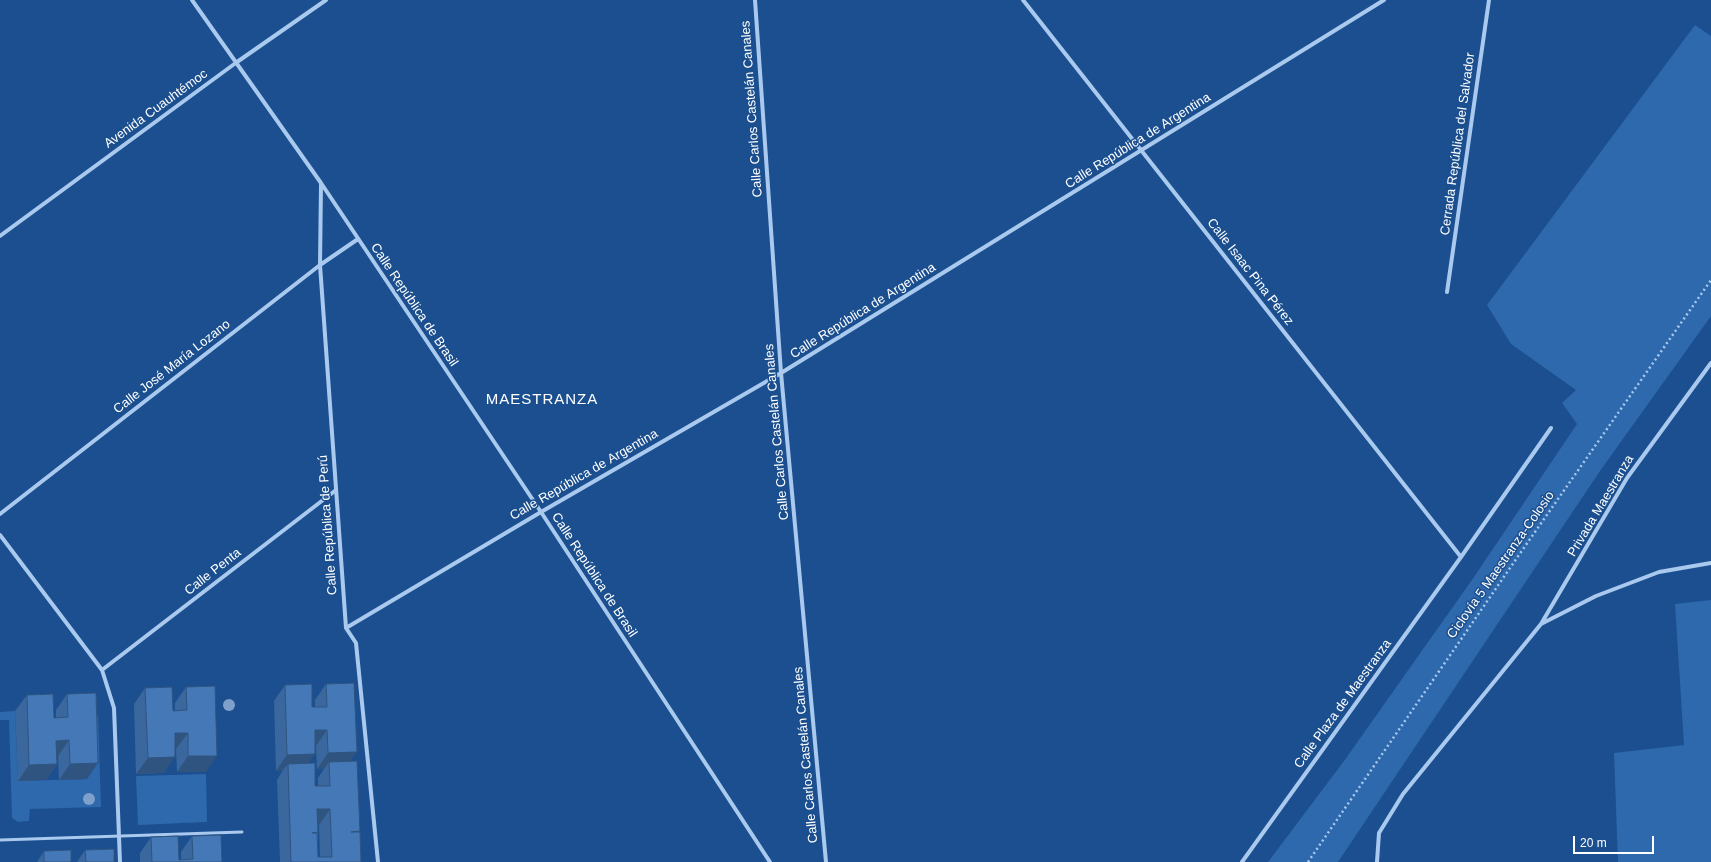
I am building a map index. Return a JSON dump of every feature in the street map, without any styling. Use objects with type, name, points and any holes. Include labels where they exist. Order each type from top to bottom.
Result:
[{"type":"street","name":"Calle República de Brasil","points":[[192,0],[238,62],[321,183],[541,512],[770,862]]},
{"type":"street","name":"Avenida Cuauhtémoc","points":[[0,236],[238,62],[326,0]]},
{"type":"street","name":"Calle Carlos Castelán Canales","points":[[755,0],[781,373],[826,862]]},
{"type":"street","name":"Calle Isaac Pina Pérez","points":[[1023,0],[1461,557]]},
{"type":"street","name":"Calle República de Argentina","points":[[346,628],[541,512],[781,373],[1384,0]]},
{"type":"street","name":"Cerrada República del Salvador","points":[[1447,292],[1489,0]]},
{"type":"street","name":"Calle República de Perú","points":[[321,183],[320,265],[346,628],[356,643],[378,862]]},
{"type":"street","name":"Calle José María Lozano","points":[[0,514],[320,265],[358,239]]},
{"type":"street","name":"Privada Maestranza","points":[[1377,862],[1379,833],[1403,794],[1541,624],[1626,478],[1711,363]]},
{"type":"street","name":"Calle Plaza de Maestranza","points":[[1242,862],[1461,557],[1551,428]]},
{"type":"street","name":"Calle Penta","points":[[102,670],[336,490]]},
{"type":"street","points":[[0,535],[102,670],[114,708],[120,862]]},
{"type":"street","name":"Privada Maestranza","points":[[1541,624],[1596,596],[1659,572],[1711,563]]},
{"type":"lane","points":[[0,840],[242,832]]},
{"type":"path","name":"Ciclovía 5 Maestranza-Colosio","points":[[1308,862],[1526,545],[1711,280]]},
{"type":"shaded area","points":[[1695,25],[1711,36],[1711,316],[1600,471],[1338,862],[1268,862],[1344,761],[1474,577],[1577,424],[1562,403],[1576,390],[1511,344],[1487,305]]},
{"type":"shaded area","points":[[1711,600],[1711,862],[1618,862],[1614,753],[1684,745],[1675,604]]},
{"type":"shaded area","points":[[91,707],[98,716],[101,807],[30,809],[29,821],[18,822],[12,818],[9,720],[0,720],[0,712],[15,711],[18,781],[87,779]]},
{"type":"shaded area","points":[[206,774],[207,822],[138,825],[136,776]]},
{"type":"building","points":[[354,683],[357,752],[328,753],[327,730],[315,730],[315,754],[287,755],[285,685],[312,684],[312,707],[327,707],[326,684]]},
{"type":"building","points":[[215,686],[217,756],[188,756],[188,733],[175,733],[175,757],[148,758],[145,688],[172,687],[173,711],[187,710],[186,687]]},
{"type":"building","points":[[96,693],[98,763],[70,764],[69,740],[56,741],[57,764],[29,765],[27,695],[53,694],[54,718],[68,717],[67,694]]},
{"type":"building","points":[[357,761],[360,831],[351,832],[360,832],[361,862],[291,862],[288,764],[315,763],[315,786],[330,786],[329,762]],"holes":[[[317,809],[330,809],[332,857],[318,857],[317,833],[312,833],[318,832]]]},
{"type":"building","points":[[221,835],[222,862],[152,862],[151,837],[178,836],[179,860],[193,859],[192,836]]},
{"type":"building","points":[[114,849],[114,862],[86,862],[85,850]]},
{"type":"building","points":[[71,850],[71,862],[44,862],[44,851]]},
{"type":"district","name":"MAESTRANZA","points":[[542,400]]}]
